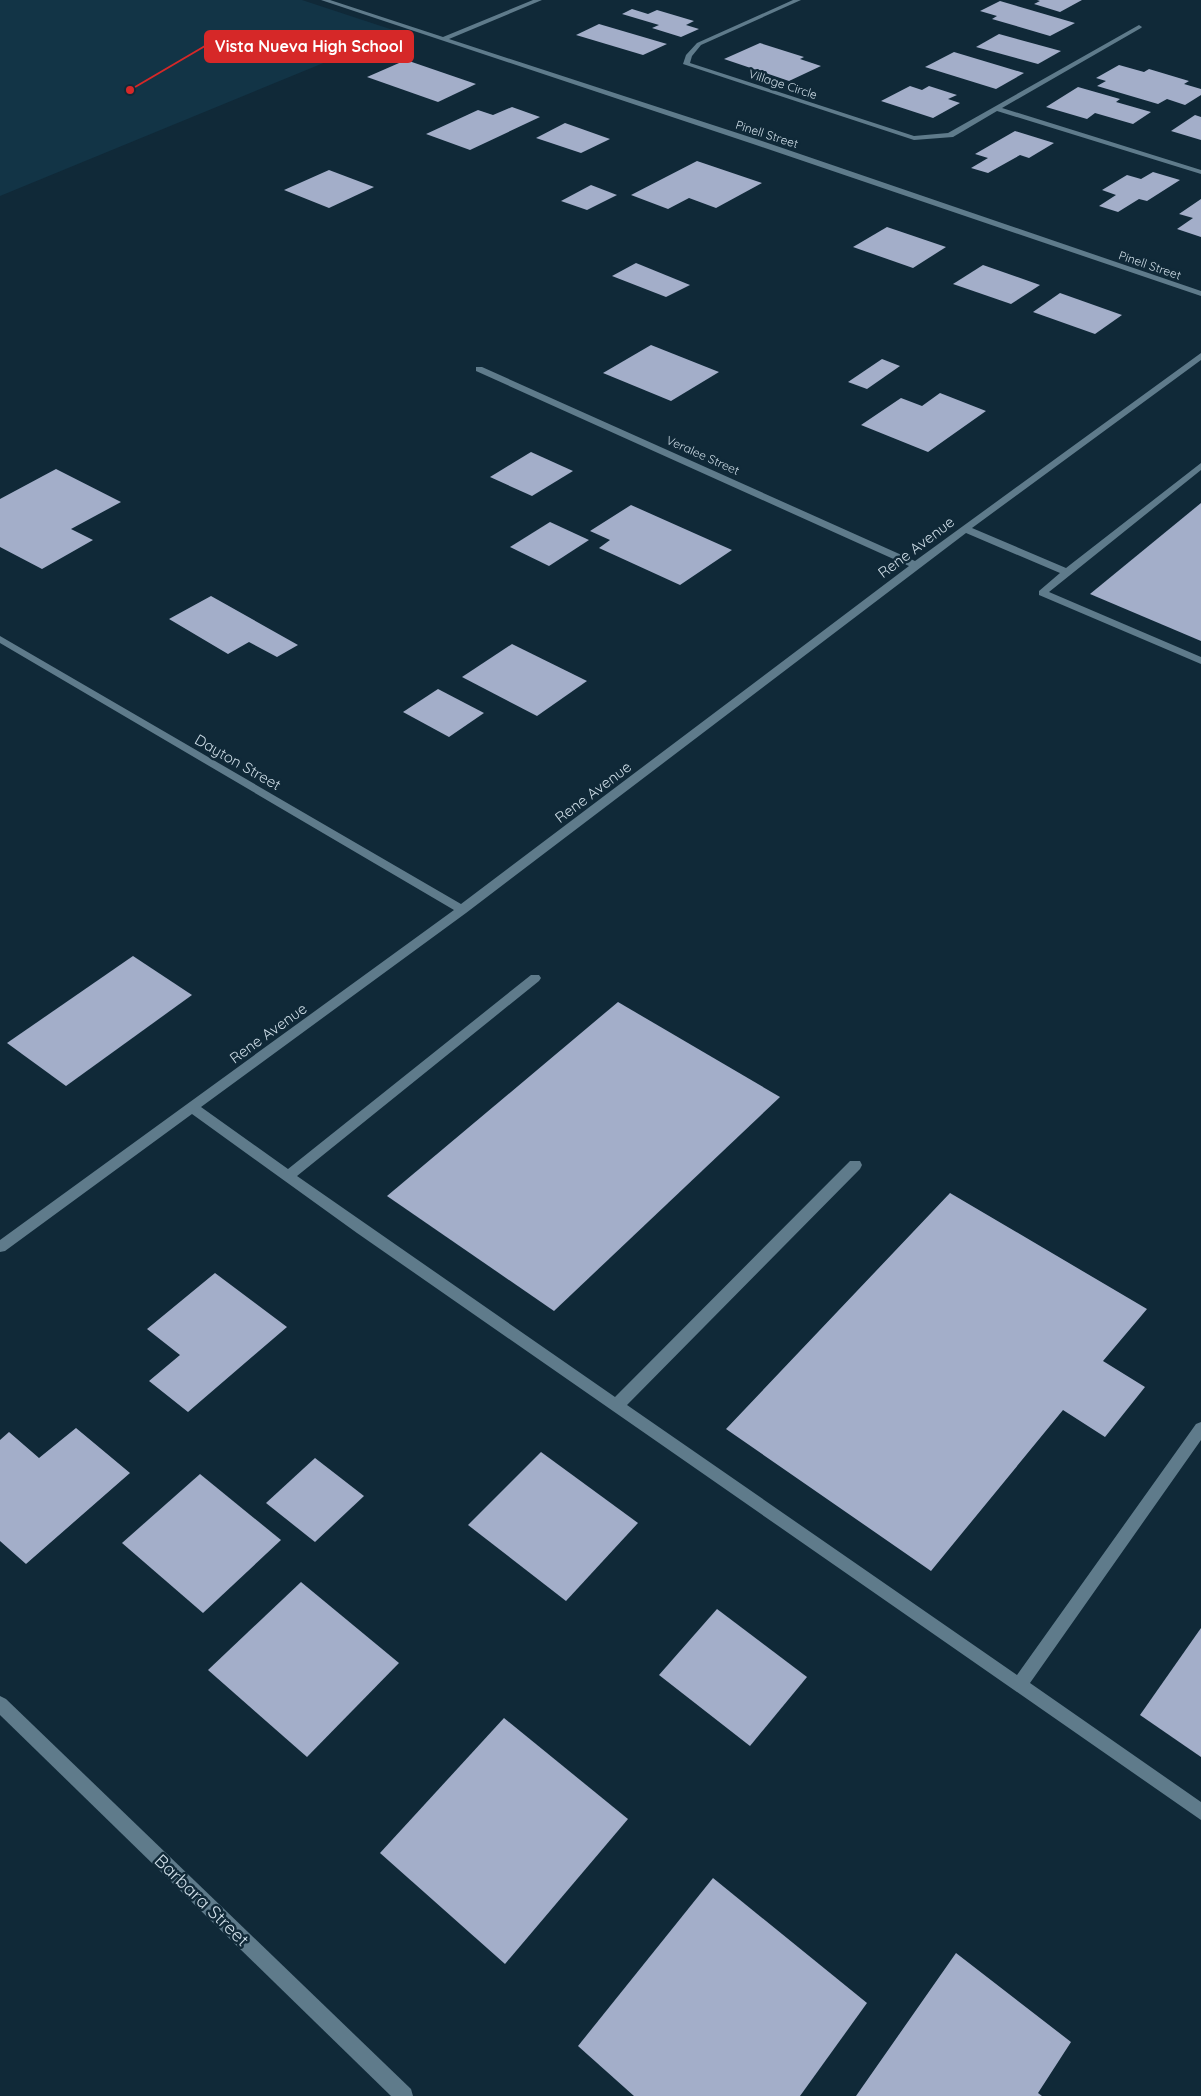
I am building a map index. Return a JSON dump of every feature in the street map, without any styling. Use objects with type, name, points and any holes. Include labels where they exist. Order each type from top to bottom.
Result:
[{"type":"street","name":"Pinell Street","points":[[324,0],[446,38],[1201,294]]},
{"type":"street","points":[[446,38],[539,0]]},
{"type":"street","name":"Village Circle","points":[[798,0],[699,44],[689,54],[686,64],[914,138],[950,135],[1139,27]]},
{"type":"street","points":[[997,109],[1201,172]]},
{"type":"street","name":"Rene Avenue","points":[[0,1248],[462,910],[916,565],[1201,356]]},
{"type":"street","name":"Veralee Street","points":[[479,369],[916,565]]},
{"type":"street","points":[[1201,466],[1042,593],[1201,661]]},
{"type":"street","points":[[965,529],[1068,572]]},
{"type":"street","name":"Dayton Street","points":[[0,640],[462,910]]},
{"type":"street","points":[[288,1176],[534,978]]},
{"type":"street","points":[[191,1107],[1201,1812]]},
{"type":"street","points":[[617,1405],[855,1165]]},
{"type":"street","points":[[1019,1685],[1201,1428]]},
{"type":"street","name":"Barbara Street","points":[[0,1704],[404,2096]]},
{"type":"shaded area","points":[[0,0],[302,0],[399,32],[0,196]]},
{"type":"building","points":[[1037,0],[1082,0],[1060,12],[1034,4],[1040,1]]},
{"type":"building","points":[[1000,1],[1075,23],[1050,36],[992,19],[997,16],[980,11]]},
{"type":"building","points":[[632,9],[648,14],[657,10],[694,21],[686,25],[699,29],[681,37],[652,28],[659,25],[622,14]]},
{"type":"building","points":[[599,24],[667,44],[643,55],[576,35]]},
{"type":"building","points":[[999,34],[1061,51],[1038,64],[976,47]]},
{"type":"building","points":[[760,43],[804,57],[800,59],[821,66],[789,81],[724,59]]},
{"type":"building","points":[[954,52],[1024,73],[996,89],[925,67]]},
{"type":"building","points":[[406,60],[476,84],[438,102],[367,77]]},
{"type":"building","points":[[1119,65],[1144,72],[1149,69],[1189,81],[1184,84],[1201,89],[1201,95],[1185,105],[1167,99],[1158,104],[1097,86],[1106,81],[1096,78]]},
{"type":"building","points":[[910,86],[922,90],[929,86],[957,95],[948,99],[960,103],[933,118],[881,101]]},
{"type":"building","points":[[1078,87],[1120,99],[1116,102],[1151,112],[1133,124],[1095,113],[1087,119],[1046,107]]},
{"type":"building","points":[[512,107],[540,117],[470,150],[426,134],[478,110],[493,115]]},
{"type":"building","points":[[1195,115],[1201,117],[1201,140],[1171,131]]},
{"type":"building","points":[[565,123],[610,139],[581,153],[536,138]]},
{"type":"building","points":[[1015,131],[1054,143],[1029,158],[1020,155],[988,173],[971,168],[988,158],[975,154]]},
{"type":"building","points":[[697,161],[762,183],[716,208],[689,198],[668,209],[631,195]]},
{"type":"building","points":[[329,170],[374,187],[329,208],[284,190]]},
{"type":"building","points":[[1153,172],[1180,180],[1147,201],[1139,199],[1118,212],[1099,206],[1116,195],[1102,190],[1127,175],[1141,179]]},
{"type":"building","points":[[591,185],[617,195],[587,210],[561,201]]},
{"type":"building","points":[[1201,199],[1201,237],[1177,229],[1193,218],[1179,214]]},
{"type":"building","points":[[887,227],[946,247],[913,268],[853,247]]},
{"type":"building","points":[[636,263],[690,285],[666,297],[612,276]]},
{"type":"building","points":[[983,265],[1040,285],[1011,304],[953,284]]},
{"type":"building","points":[[1060,293],[1122,315],[1095,334],[1033,312]]},
{"type":"building","points":[[651,345],[719,372],[671,401],[603,373]]},
{"type":"building","points":[[882,359],[900,366],[867,389],[848,382]]},
{"type":"building","points":[[940,393],[986,411],[928,452],[861,425],[901,398],[922,406]]},
{"type":"building","points":[[531,452],[573,471],[532,496],[490,477]]},
{"type":"building","points":[[56,469],[121,502],[71,529],[93,540],[42,569],[0,547],[0,499]]},
{"type":"building","points":[[1201,503],[1201,641],[1090,594]]},
{"type":"building","points":[[631,505],[732,550],[680,585],[599,548],[610,540],[590,531]]},
{"type":"building","points":[[550,522],[589,540],[549,566],[510,547]]},
{"type":"building","points":[[211,596],[298,645],[277,657],[249,642],[228,654],[169,619]]},
{"type":"building","points":[[512,644],[587,681],[537,716],[462,677]]},
{"type":"building","points":[[438,689],[484,713],[449,737],[403,712]]},
{"type":"building","points":[[133,956],[192,995],[66,1086],[7,1043]]},
{"type":"building","points":[[618,1002],[780,1097],[554,1311],[387,1196]]},
{"type":"building","points":[[950,1193],[1147,1309],[1103,1361],[1145,1387],[1105,1437],[1063,1410],[931,1571],[726,1429]]},
{"type":"building","points":[[215,1273],[287,1327],[188,1412],[149,1381],[180,1355],[147,1329]]},
{"type":"building","points":[[76,1428],[130,1473],[26,1564],[0,1541],[0,1440],[9,1432],[39,1458]]},
{"type":"building","points":[[541,1452],[638,1523],[566,1601],[468,1525]]},
{"type":"building","points":[[315,1458],[364,1496],[315,1542],[266,1503]]},
{"type":"building","points":[[200,1474],[281,1540],[203,1613],[122,1543]]},
{"type":"building","points":[[301,1582],[399,1663],[307,1757],[208,1670]]},
{"type":"building","points":[[717,1609],[807,1677],[750,1746],[659,1675]]},
{"type":"building","points":[[1201,1628],[1201,1757],[1140,1715]]},
{"type":"building","points":[[504,1718],[628,1819],[505,1964],[380,1853]]},
{"type":"building","points":[[713,1878],[867,2003],[800,2096],[634,2096],[578,2046]]},
{"type":"building","points":[[956,1953],[1071,2042],[1038,2093],[1042,2096],[856,2096]]},
{"type":"place","name":"Vista Nueva High School","points":[[130,90]]}]
